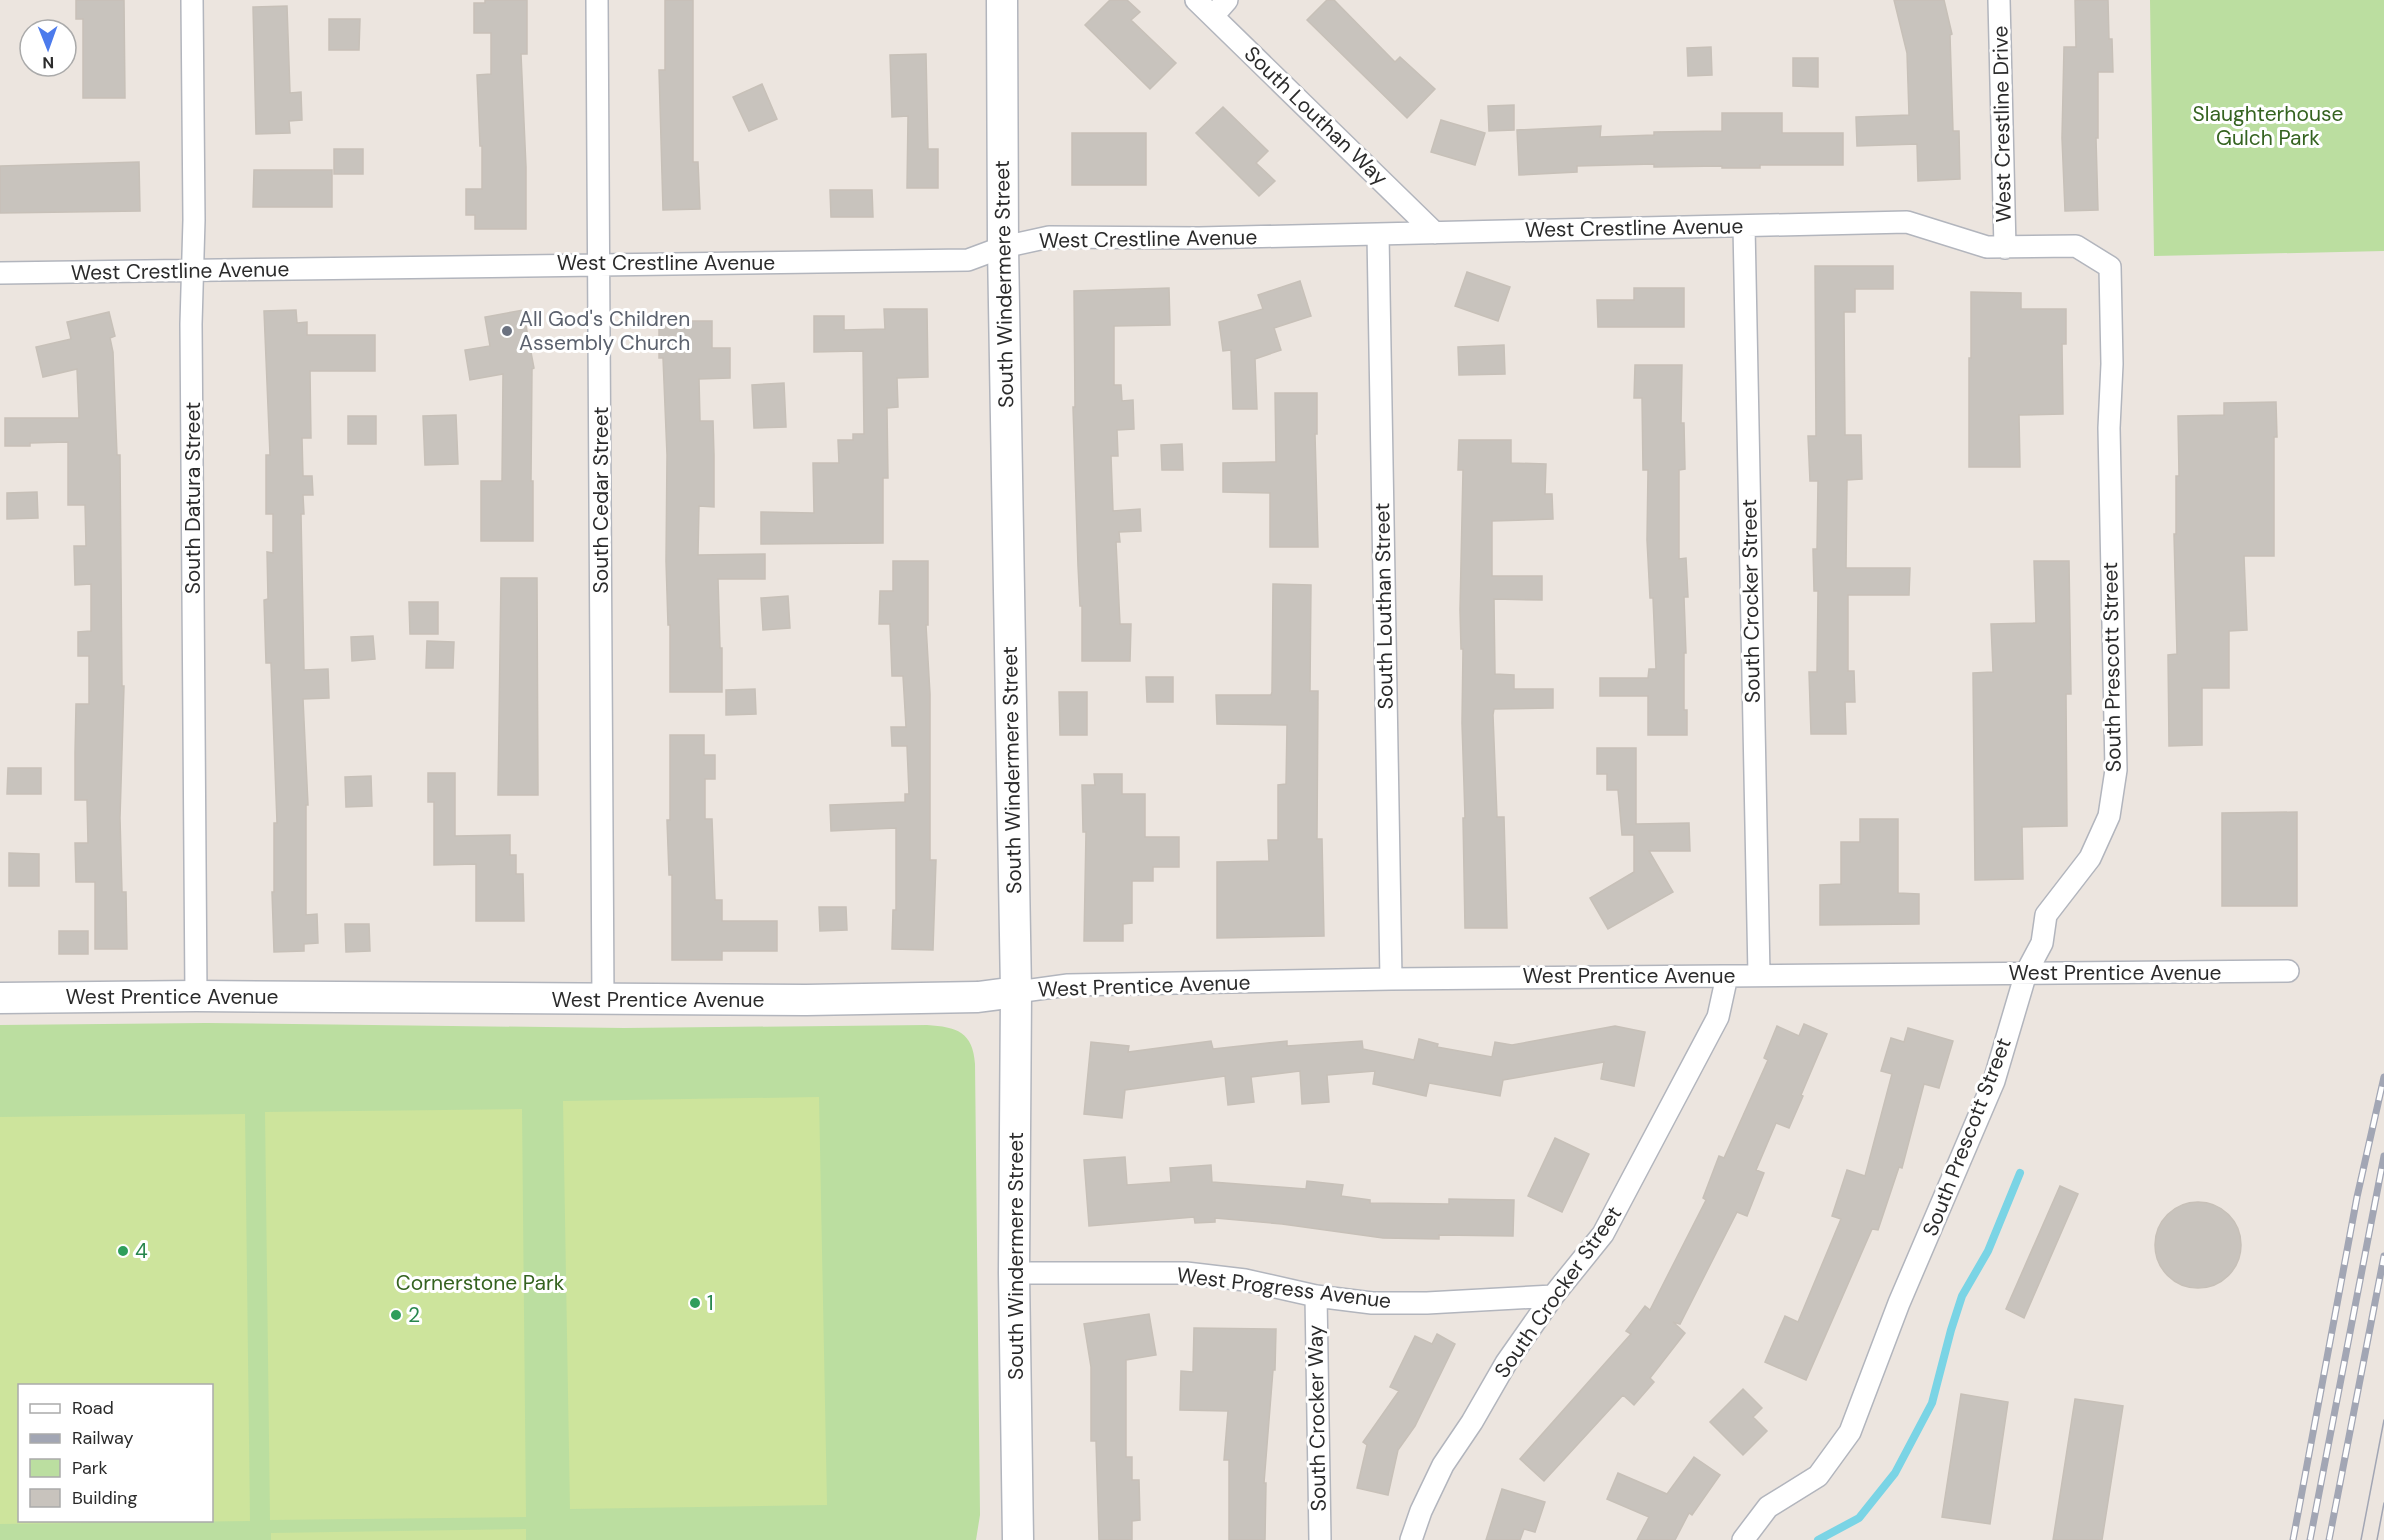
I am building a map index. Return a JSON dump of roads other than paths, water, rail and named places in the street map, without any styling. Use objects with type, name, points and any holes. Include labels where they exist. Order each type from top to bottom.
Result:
[{"type":"street","name":"South Datura Street","points":[[192,0],[196,996]]},
{"type":"street","name":"South Cedar Street","points":[[597,0],[603,1000]]},
{"type":"street","name":"South Windermere Street","points":[[1002,0],[1003,247],[1016,992],[1014,1273],[1018,1540]]},
{"type":"street","name":"South Louthan Way","points":[[1196,0],[1220,8],[1435,233]]},
{"type":"street","name":"West Crestline Drive","points":[[1999,0],[2006,248]]},
{"type":"street","name":"West Crestline Avenue","points":[[0,273],[600,263],[968,260],[1003,247],[1049,237],[1199,238],[1907,222],[1987,247],[2076,246],[2110,267]]},
{"type":"street","name":"South Crocker Street","points":[[1744,226],[1759,975]]},
{"type":"street","name":"South Louthan Street","points":[[1378,234],[1391,979]]},
{"type":"street","name":"South Prescott Street","points":[[1743,1540],[1768,1507],[1818,1476],[1850,1432],[1899,1303],[1994,1081],[2026,973],[2042,943],[2046,915],[2090,858],[2109,816],[2116,770],[2109,428],[2112,364],[2110,267]]},
{"type":"street","name":"West Prentice Avenue","points":[[0,998],[196,996],[603,1000],[978,997],[1068,986],[1391,979],[2288,971]]},
{"type":"street","name":"South Crocker Street","points":[[1411,1540],[1421,1511],[1443,1465],[1472,1422],[1506,1363],[1553,1296],[1603,1234],[1718,1017],[1727,976]]},
{"type":"street","name":"West Progress Avenue","points":[[1014,1273],[1186,1273],[1245,1280],[1316,1296],[1372,1303],[1553,1296]]},
{"type":"street","name":"South Crocker Way","points":[[1316,1296],[1320,1540]]},
{"type":"waterway","points":[[1818,1540],[1859,1518],[1895,1473],[1932,1403],[1962,1296],[1988,1251],[2020,1173]]},
{"type":"tram line","points":[[2361,1540],[2384,1420]]},
{"type":"tram line","points":[[2377,1540],[2384,1503]]},
{"type":"railway","points":[[2293,1540],[2357,1197],[2384,1077]]},
{"type":"railway","points":[[2310,1540],[2384,1156]]},
{"type":"railway","points":[[2329,1540],[2384,1256]]},
{"type":"place","name":"All God's Children Assembly Church","points":[[507,331]]},
{"type":"place","name":"4","points":[[123,1251]]},
{"type":"place","name":"1","points":[[695,1303]]},
{"type":"place","name":"2","points":[[396,1315]]},
{"type":"park label","name":"Slaughterhouse Gulch Park","points":[[2268,126]]},
{"type":"park label","name":"Cornerstone Park","points":[[480,1283]]}]
